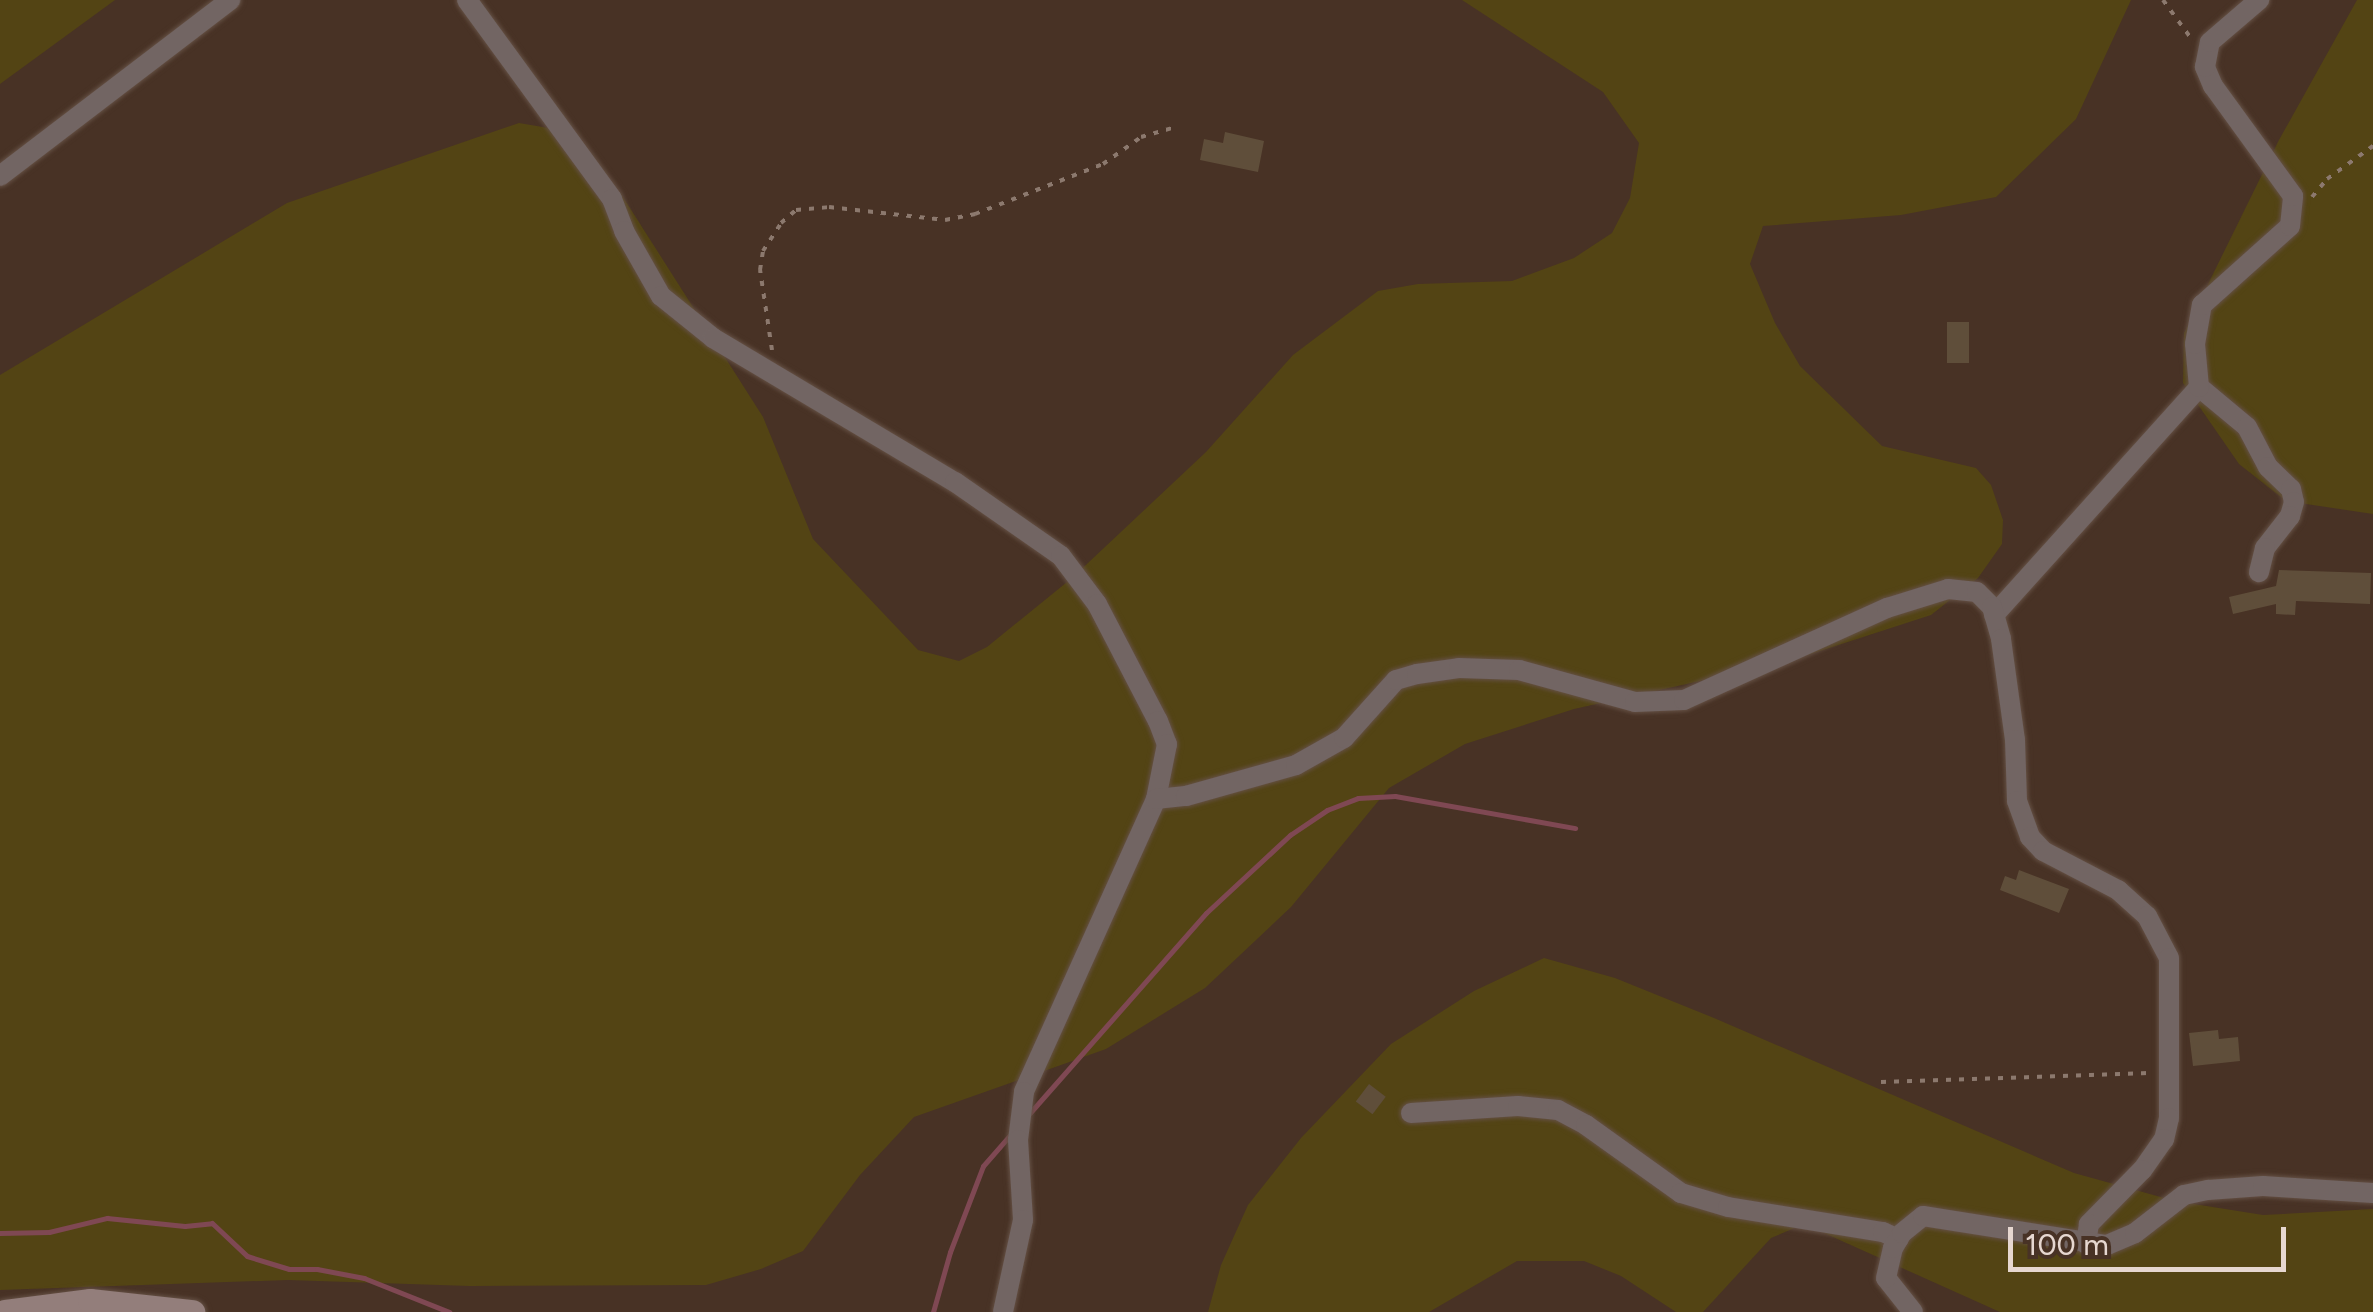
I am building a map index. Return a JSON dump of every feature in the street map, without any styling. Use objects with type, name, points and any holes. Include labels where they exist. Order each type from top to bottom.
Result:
[{"type":"street","points":[[0,176],[230,0]]},
{"type":"street","points":[[467,0],[604,186],[661,296],[714,338],[955,482],[1060,556],[1097,604],[1158,721],[1167,744],[1156,799],[1024,1092],[1018,1140],[1023,1220],[1002,1312]]},
{"type":"street","points":[[2259,0],[2222,29],[2206,56],[2205,67],[2214,86],[2293,196],[2294,212],[2284,232],[2202,305],[2194,344],[2199,387],[2247,427],[2268,467],[2291,489],[2294,502],[2290,516],[2265,548],[2260,572]]},
{"type":"street","points":[[1994,615],[2199,387]]},
{"type":"street","points":[[1156,799],[1186,796],[1296,765],[1344,738],[1396,680],[1439,670],[1519,670],[1635,702],[1684,700],[1887,608],[1948,588],[1962,588],[1987,597],[2009,688],[2020,815],[2030,838],[2044,851],[2118,890],[2161,935],[2169,958],[2169,1118],[2160,1150],[2089,1224],[2086,1244]]},
{"type":"street","points":[[1410,1112],[1518,1106],[1558,1110],[1586,1124],[1681,1193],[1728,1207],[1883,1232],[1898,1239]]},
{"type":"street","points":[[1913,1312],[1886,1278],[1898,1239],[1923,1216],[2107,1246],[2135,1234],[2184,1195],[2208,1190],[2263,1186],[2373,1193]]},
{"type":"street","points":[[4,1312],[90,1302],[192,1312]]},
{"type":"path","points":[[2162,0],[2178,26],[2206,56]]},
{"type":"path","points":[[776,375],[760,270],[769,238],[796,210],[829,207],[945,220],[975,214],[1103,164],[1141,137],[1172,128]]},
{"type":"path","points":[[2294,212],[2302,212],[2328,179],[2373,146]]},
{"type":"path","points":[[1880,1082],[2169,1073]]},
{"type":"shaded area","points":[[0,0],[115,0],[0,84]]},
{"type":"shaded area","points":[[1462,0],[2131,0],[2076,119],[1996,197],[1901,215],[1763,226],[1750,264],[1775,323],[1800,366],[1882,446],[1976,468],[1991,485],[2003,520],[2002,544],[1978,578],[1931,615],[1786,662],[1574,709],[1465,744],[1389,788],[1291,907],[1205,988],[1106,1049],[914,1117],[860,1175],[803,1251],[761,1269],[706,1285],[470,1286],[288,1280],[0,1290],[0,375],[287,203],[519,123],[566,131],[621,194],[763,417],[813,539],[918,650],[959,661],[987,647],[1072,578],[1206,452],[1293,355],[1378,291],[1418,284],[1512,281],[1574,258],[1612,233],[1630,198],[1639,143],[1603,92]]},
{"type":"shaded area","points":[[2357,0],[2373,0],[2373,514],[2286,501],[2239,464],[2183,383],[2184,333],[2279,140]]},
{"type":"shaded area","points":[[1544,958],[1615,978],[1714,1018],[2074,1173],[2175,1201],[2263,1215],[2373,1209],[2373,1312],[2000,1312],[1804,1224],[1771,1238],[1703,1312],[1676,1312],[1621,1276],[1584,1261],[1517,1261],[1429,1312],[1208,1312],[1221,1265],[1248,1205],[1301,1138],[1391,1044],[1474,991]]},
{"type":"building","points":[[1225,132],[1264,141],[1258,172],[1200,160],[1204,139],[1223,143]]},
{"type":"building","points":[[1947,322],[1969,322],[1969,363],[1947,363]]},
{"type":"building","points":[[2279,570],[2371,573],[2370,604],[2296,601],[2295,615],[2276,614],[2276,604],[2233,614],[2229,597],[2276,586]]},
{"type":"building","points":[[2019,870],[2069,889],[2059,913],[2000,890],[2005,876],[2016,880]]},
{"type":"building","points":[[2218,1030],[2219,1039],[2238,1037],[2240,1061],[2193,1066],[2189,1033]]},
{"type":"building","points":[[1369,1084],[1386,1097],[1373,1114],[1356,1102]]},
{"type":"waterway","points":[[1028,1115],[1206,913],[1290,835],[1327,810],[1358,798],[1395,796],[1575,828]]},
{"type":"waterway","points":[[933,1312],[950,1252],[983,1166],[1010,1135]]},
{"type":"waterway","points":[[0,1233],[49,1232],[107,1218],[185,1226],[212,1223],[247,1256],[289,1269],[317,1269],[364,1278],[449,1312]]}]
